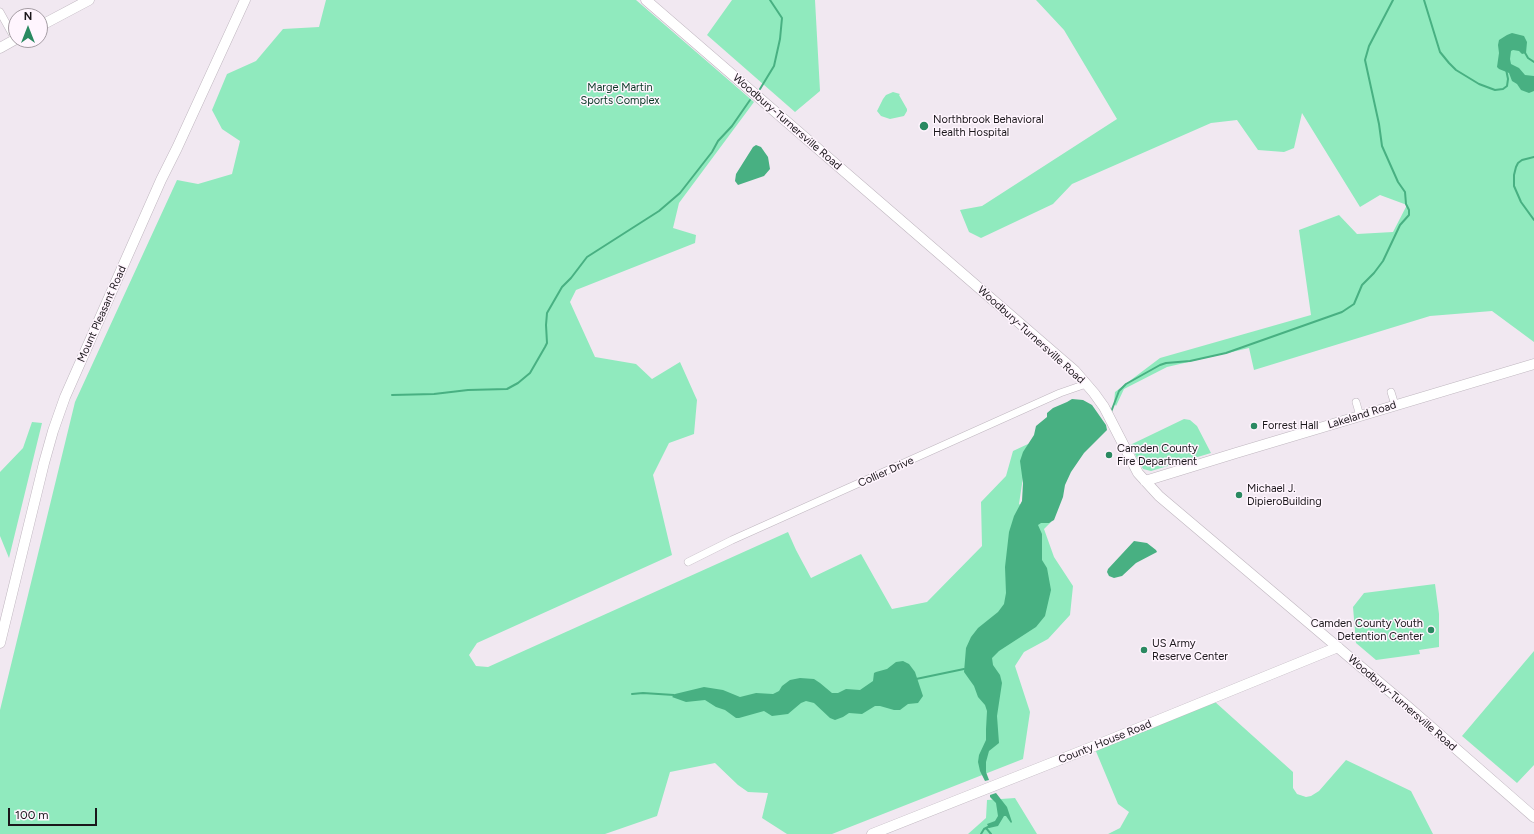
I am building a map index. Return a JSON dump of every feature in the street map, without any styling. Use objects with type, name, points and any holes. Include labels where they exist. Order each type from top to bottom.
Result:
[{"type":"street","points":[[48,22],[89,0]]},
{"type":"street","name":"Mount Pleasant Road","points":[[0,643],[44,464],[53,431],[65,397],[161,180],[178,148],[245,0]]},
{"type":"street","name":"Woodbury-Turnersville Road","points":[[646,0],[1060,358],[1094,393],[1104,408],[1137,472],[1159,496],[1338,647],[1534,817]]},
{"type":"street","points":[[0,12],[8,26]]},
{"type":"street","name":"Lakeland Road","points":[[1145,481],[1534,364]]},
{"type":"street","name":"Collier Drive","points":[[688,562],[732,540],[1060,393],[1086,384]]},
{"type":"street","points":[[1391,392],[1395,405]]},
{"type":"street","points":[[1356,402],[1360,416]]},
{"type":"street","name":"County House Road","points":[[872,834],[1338,647]]},
{"type":"green space","name":"Marge Martin Sports Complex","points":[[326,0],[636,0],[754,102],[679,203],[673,228],[696,235],[695,243],[576,290],[570,302],[595,357],[636,364],[652,379],[680,362],[697,400],[694,434],[669,443],[653,475],[672,555],[477,643],[469,655],[476,666],[488,667],[788,532],[811,578],[861,554],[892,609],[927,602],[982,546],[981,502],[1006,476],[1013,451],[1028,444],[1019,504],[1051,522],[1044,529],[1054,557],[1073,586],[1070,615],[1048,639],[1024,652],[1015,666],[1030,712],[1023,759],[832,834],[787,834],[762,818],[768,793],[748,792],[738,785],[715,763],[670,772],[657,816],[605,834],[0,834],[0,710],[75,402],[177,180],[198,184],[232,174],[240,141],[222,129],[212,110],[227,74],[256,61],[283,29],[319,27]]},
{"type":"green space","points":[[732,0],[815,0],[820,91],[795,112],[707,35]]},
{"type":"green space","points":[[1036,0],[1534,0],[1534,342],[1492,311],[1430,316],[1254,370],[1249,348],[1167,367],[1124,389],[1116,406],[1114,403],[1115,392],[1160,358],[1311,315],[1299,230],[1339,215],[1357,234],[1393,232],[1407,205],[1380,195],[1360,207],[1302,113],[1294,148],[1284,152],[1258,150],[1237,120],[1211,123],[1072,184],[1053,204],[981,238],[969,232],[960,210],[982,206],[1117,119],[1064,30]]},
{"type":"green space","points":[[893,92],[900,94],[899,95],[907,111],[904,116],[890,119],[881,116],[877,111],[886,95]]},
{"type":"green space","points":[[1184,419],[1190,420],[1197,426],[1211,453],[1151,471],[1143,469],[1130,445]]},
{"type":"green space","points":[[32,422],[42,423],[9,558],[0,536],[0,472],[23,448]]},
{"type":"green space","points":[[1435,584],[1439,614],[1439,647],[1419,650],[1420,654],[1376,660],[1356,643],[1353,607],[1364,593]]},
{"type":"green space","points":[[1534,651],[1534,765],[1517,783],[1462,736]]},
{"type":"green space","points":[[1214,701],[1293,772],[1293,788],[1297,794],[1306,797],[1319,791],[1346,760],[1411,791],[1433,834],[1108,834],[1120,828],[1129,812],[1118,804],[1095,749]]},
{"type":"green space","points":[[1015,798],[1037,834],[968,834],[986,818],[987,800]]},
{"type":"shaded area","points":[[1512,33],[1524,36],[1527,42],[1526,53],[1522,54],[1519,51],[1513,50],[1511,51],[1510,59],[1511,64],[1519,68],[1525,75],[1534,76],[1534,91],[1529,93],[1521,90],[1517,84],[1512,81],[1509,73],[1497,67],[1499,40]]},
{"type":"shaded area","points":[[756,145],[761,147],[768,157],[770,169],[764,176],[738,185],[735,181],[736,174],[753,147]]},
{"type":"shaded area","points":[[1072,399],[1083,400],[1092,405],[1106,425],[1107,430],[1084,453],[1071,472],[1065,485],[1063,497],[1054,520],[1049,523],[1041,523],[1038,525],[1042,534],[1042,560],[1047,568],[1051,590],[1045,616],[1036,627],[999,651],[992,658],[993,665],[1000,675],[1002,683],[997,716],[999,743],[989,751],[986,762],[986,772],[989,780],[985,781],[980,771],[978,762],[979,755],[986,740],[987,711],[985,705],[978,697],[974,686],[964,672],[966,648],[971,637],[978,628],[998,612],[1004,604],[1006,593],[1005,567],[1009,532],[1014,516],[1022,501],[1023,483],[1020,461],[1023,452],[1034,435],[1036,426],[1047,417],[1047,413],[1053,408]]},
{"type":"shaded area","points":[[1134,541],[1147,543],[1157,552],[1136,563],[1122,576],[1114,578],[1109,576],[1107,572],[1108,569]]},
{"type":"shaded area","points":[[903,661],[909,664],[915,672],[923,696],[918,703],[908,704],[900,710],[875,706],[862,714],[849,713],[835,720],[830,718],[814,703],[806,701],[801,703],[788,714],[772,716],[764,711],[736,718],[725,710],[716,707],[705,700],[686,702],[672,697],[675,694],[704,687],[723,690],[740,697],[756,693],[773,694],[779,691],[782,686],[790,680],[800,678],[814,679],[832,693],[838,693],[846,689],[860,690],[873,681],[874,673],[887,669],[896,662]]},
{"type":"shaded area","points":[[996,793],[1007,807],[1012,822],[1011,823],[1006,816],[1004,816],[998,826],[989,828],[987,824],[995,821],[998,816],[996,803],[990,797],[990,795]]},
{"type":"waterway","points":[[760,89],[774,66],[780,39],[782,18],[770,0]]},
{"type":"waterway","points":[[1111,412],[1119,391],[1126,384],[1160,365],[1190,361],[1226,353],[1342,312],[1354,304],[1362,285],[1383,261],[1400,225],[1409,215],[1405,192],[1398,182],[1382,146],[1379,124],[1365,60],[1369,46],[1393,0]]},
{"type":"waterway","points":[[1424,0],[1440,52],[1456,70],[1479,84],[1495,90],[1503,89],[1507,86],[1508,79],[1506,69]]},
{"type":"waterway","points":[[1524,51],[1528,58],[1534,62]]},
{"type":"waterway","points":[[392,395],[507,389],[518,383],[530,373],[547,343],[547,313],[562,287],[587,257],[659,211],[680,193],[712,152],[718,141],[732,126],[750,100]]},
{"type":"waterway","points":[[1534,157],[1522,160],[1518,163],[1514,175],[1514,186],[1521,202],[1534,220]]},
{"type":"waterway","points":[[916,679],[964,669]]},
{"type":"waterway","points":[[632,694],[643,693],[674,695]]},
{"type":"waterway","points":[[981,834],[984,829],[990,826]]},
{"type":"waterway","points":[[986,828],[991,834]]},
{"type":"place","name":"Northbrook Behavioral Health Hospital","points":[[924,126]]},
{"type":"place","name":"Forrest Hall","points":[[1254,426]]},
{"type":"place","name":"Camden County Fire Department","points":[[1109,455]]},
{"type":"place","name":"Michael J. DipieroBuilding","points":[[1239,495]]},
{"type":"place","name":"Camden County Youth Detention Center","points":[[1431,630]]},
{"type":"place","name":"US Army Reserve Center","points":[[1144,650]]}]
